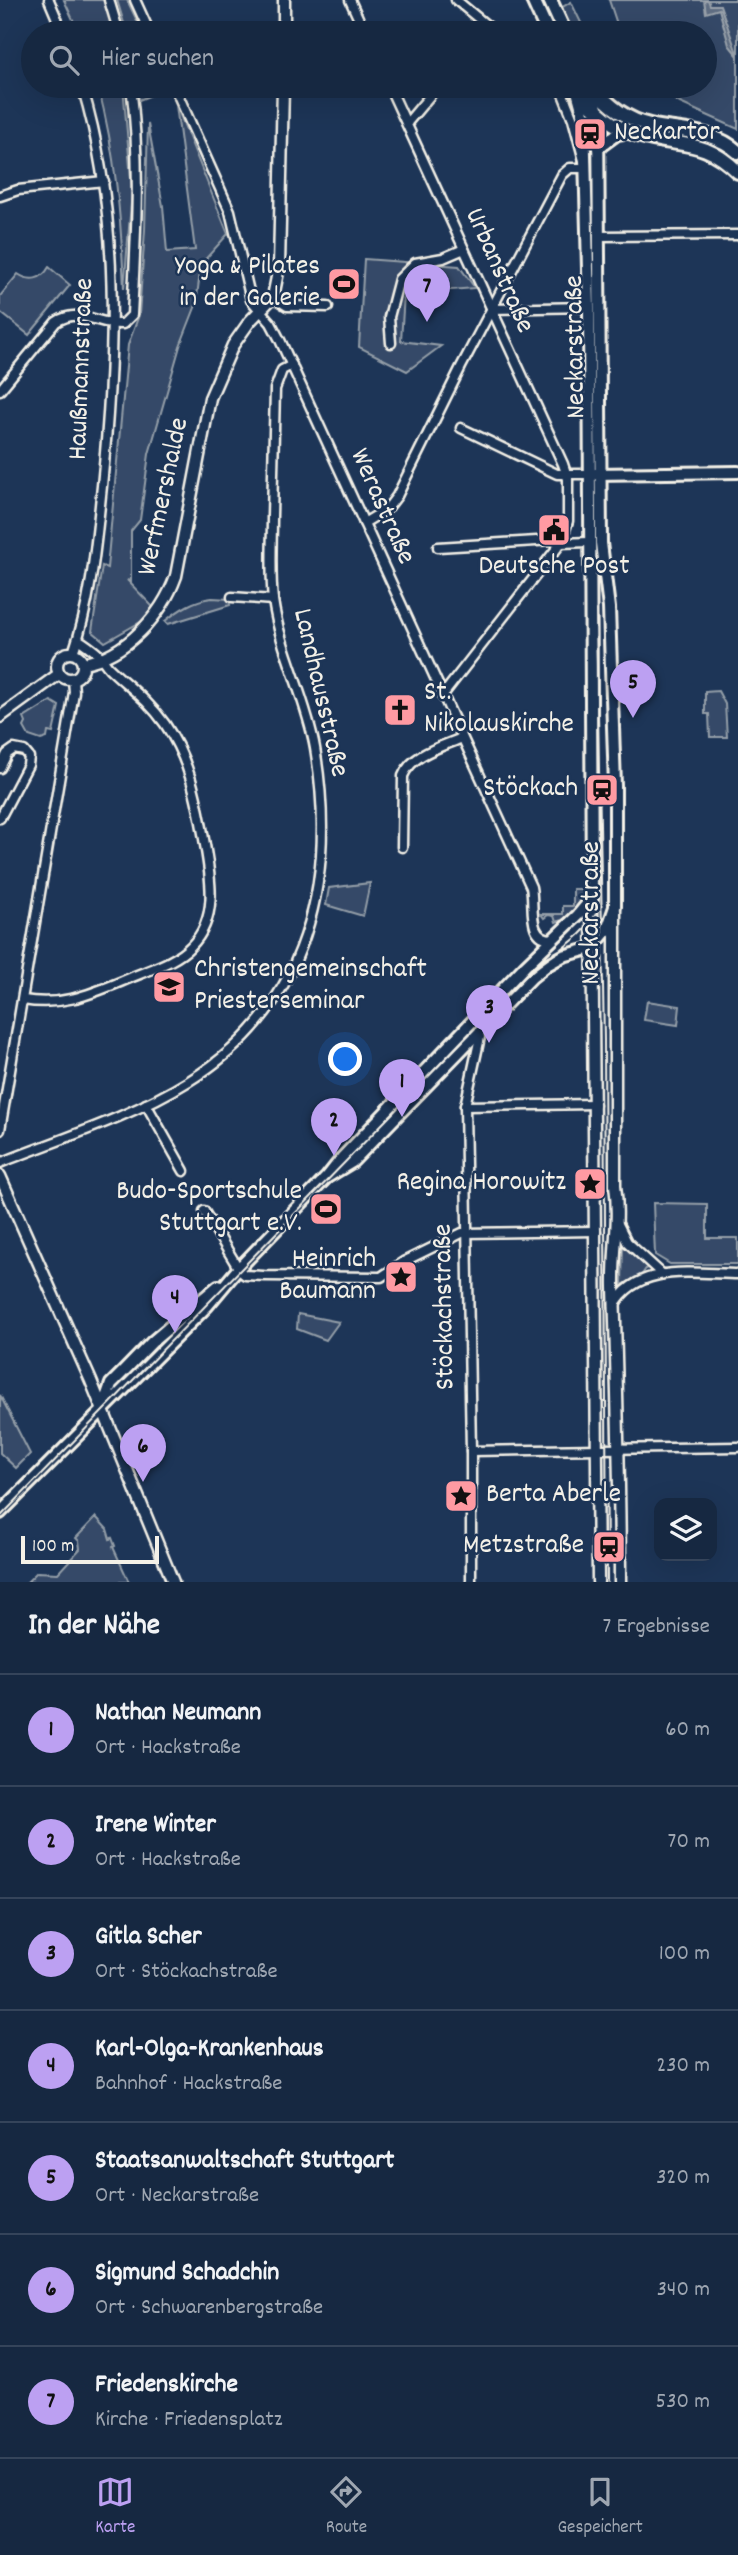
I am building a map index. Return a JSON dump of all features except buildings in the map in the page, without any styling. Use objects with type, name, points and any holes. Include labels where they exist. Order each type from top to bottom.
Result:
[{"type":"main road","points":[[533,0],[543,21]]},
{"type":"main road","points":[[550,0],[560,21]]},
{"type":"main road","name":"Neckarstraße","points":[[580,98],[584,117],[589,307],[589,474],[584,542],[589,579],[592,898]]},
{"type":"main road","points":[[586,98],[598,112],[629,132],[648,138],[704,147],[738,172]]},
{"type":"main road","name":"Neckarstraße","points":[[594,98],[598,112],[601,544],[609,608],[615,786],[615,907]]},
{"type":"main road","points":[[604,98],[628,117],[650,125],[705,134],[721,140],[738,152]]},
{"type":"main road","points":[[598,148],[617,134],[629,132]]},
{"type":"main road","points":[[589,474],[738,472]]},
{"type":"main road","points":[[589,579],[593,586],[599,588],[607,581]]},
{"type":"main road","points":[[589,608],[593,601],[599,598],[605,601],[609,608]]},
{"type":"main road","points":[[0,1513],[208,1306],[342,1158],[585,909],[592,898]]},
{"type":"main road","points":[[327,1177],[352,1162],[532,976],[563,956],[592,948],[607,930],[615,907]]},
{"type":"main road","points":[[466,1028],[478,1032]]},
{"type":"street","points":[[49,0],[59,21]]},
{"type":"street","points":[[109,0],[115,21]]},
{"type":"street","points":[[135,0],[145,21]]},
{"type":"street","points":[[284,0],[284,21]]},
{"type":"street","points":[[350,0],[360,21]]},
{"type":"street","points":[[456,0],[481,21]]},
{"type":"street","name":"Haußmannstraße","points":[[74,653],[93,568],[105,452],[113,325],[104,181],[93,121],[86,98]]},
{"type":"street","points":[[0,390],[56,322],[64,317],[90,316],[113,325],[123,324],[132,315],[138,198],[138,146],[132,98]]},
{"type":"street","name":"Werastraße","points":[[179,98],[230,211],[251,300],[271,323],[292,365],[532,891],[535,929],[541,938],[553,939]]},
{"type":"street","points":[[260,311],[273,297],[279,267],[283,98]]},
{"type":"street","name":"Urbanstraße","points":[[395,98],[566,474]]},
{"type":"street","points":[[407,123],[428,98]]},
{"type":"street","points":[[564,98],[586,164]]},
{"type":"street","points":[[568,98],[598,134]]},
{"type":"street","points":[[364,523],[387,509],[397,496],[562,175],[570,168],[598,161]]},
{"type":"street","points":[[0,196],[18,190],[104,181]]},
{"type":"street","points":[[599,236],[738,235]]},
{"type":"street","points":[[391,343],[389,317],[399,279],[415,263],[443,258],[464,249]]},
{"type":"street","points":[[273,297],[287,306],[328,307]]},
{"type":"street","points":[[491,309],[589,307]]},
{"type":"street","name":"Werfmershalde","points":[[83,663],[101,657],[145,628],[170,591],[180,557],[210,398],[233,345],[260,311]]},
{"type":"street","name":"Landhausstraße","points":[[0,1163],[146,1104],[202,1072],[232,1048],[262,1016],[295,962],[315,906],[322,837],[314,747],[284,645],[274,600],[272,549],[275,389],[279,375],[292,365]]},
{"type":"street","points":[[461,428],[545,470],[557,474],[589,474]]},
{"type":"street","name":"Neckarstraße","points":[[566,474],[568,521],[573,535],[584,542]]},
{"type":"street","name":"Neckarstraße","points":[[443,696],[561,543],[568,521]]},
{"type":"street","points":[[439,547],[553,540],[561,543],[584,542]]},
{"type":"street","points":[[232,597],[274,600]]},
{"type":"street","points":[[23,1000],[47,1004],[78,998],[165,963],[192,946],[208,915],[211,880],[197,802],[186,762],[159,717],[137,691],[78,639]]},
{"type":"street","points":[[69,652],[80,657],[83,663],[81,673],[73,679],[59,674],[56,665],[60,656],[69,652]]},
{"type":"street","points":[[0,716],[59,674]]},
{"type":"street","points":[[0,1130],[74,692],[73,679]]},
{"type":"street","points":[[402,847],[403,776],[406,770],[416,758],[462,737]]},
{"type":"street","points":[[0,768],[7,754],[15,749],[24,751],[29,757],[29,765],[0,818]]},
{"type":"street","name":"Neckarstraße","points":[[592,898],[598,1582]]},
{"type":"street","name":"Neckarstraße","points":[[615,907],[615,1185],[618,1224],[613,1269],[620,1582]]},
{"type":"street","name":"Stöckachstraße","points":[[471,1582],[465,1106],[480,1037],[478,1032]]},
{"type":"street","points":[[146,1104],[184,1171]]},
{"type":"street","points":[[465,1106],[595,1104]]},
{"type":"street","points":[[0,1176],[102,1409],[173,1582]]},
{"type":"street","points":[[204,1211],[239,1270],[245,1275],[264,1276],[381,1277],[405,1261],[457,1235],[596,1231]]},
{"type":"street","points":[[618,1224],[627,1242],[662,1274]]},
{"type":"street","points":[[614,1306],[624,1290],[634,1283],[662,1274],[738,1274]]},
{"type":"street","points":[[471,1451],[738,1447]]},
{"type":"shaded area","points":[[64,0],[104,0],[111,21],[74,21]]},
{"type":"shaded area","points":[[117,0],[127,0],[137,21],[123,21]]},
{"type":"shaded area","points":[[609,0],[738,0],[738,129],[672,98],[717,98],[717,21],[616,21]]},
{"type":"shaded area","points":[[704,0],[708,0],[710,5],[720,5],[738,56],[729,45],[719,9],[706,13]]},
{"type":"shaded area","points":[[571,2],[580,21],[567,21],[561,8]]},
{"type":"shaded area","points":[[101,98],[124,98],[132,191],[124,289],[117,187]]},
{"type":"shaded area","points":[[176,105],[228,234],[201,264],[196,305],[180,346],[149,454],[140,520],[131,531],[131,582],[127,580],[153,607],[142,621],[105,642],[92,631],[102,566],[107,568],[128,345],[139,315],[148,124],[163,206],[167,252],[195,250]]},
{"type":"shaded area","points":[[364,259],[459,266],[475,288],[404,294],[401,341],[441,346],[407,371],[359,347]]},
{"type":"shaded area","points":[[49,267],[70,285],[29,335],[0,312],[0,296],[18,274],[35,278],[43,275]]},
{"type":"shaded area","points":[[212,598],[229,599],[230,605],[168,624],[165,621],[187,606]]},
{"type":"shaded area","points":[[718,691],[725,704],[727,737],[710,737],[709,714],[705,714],[705,692]]},
{"type":"shaded area","points":[[51,701],[59,706],[53,733],[48,732],[47,738],[41,740],[29,736],[24,727],[24,718]]},
{"type":"shaded area","points":[[370,883],[363,916],[326,905],[329,888]]},
{"type":"shaded area","points":[[573,889],[583,889],[578,906],[571,914],[556,922],[554,916],[548,915],[544,918],[541,914],[563,914],[563,906],[573,906]]},
{"type":"shaded area","points":[[647,1001],[680,1006],[678,1025],[644,1020]]},
{"type":"shaded area","points":[[653,1203],[707,1204],[707,1238],[738,1238],[738,1264],[670,1264],[655,1255]]},
{"type":"shaded area","points":[[623,1243],[647,1267],[641,1276],[622,1285]]},
{"type":"shaded area","points":[[298,1314],[339,1322],[326,1340],[297,1329]]},
{"type":"shaded area","points":[[0,1395],[30,1454],[16,1468],[0,1453]]},
{"type":"shaded area","points":[[96,1517],[107,1529],[110,1539],[112,1538],[113,1547],[129,1582],[27,1582],[37,1572],[58,1573],[80,1549],[76,1538]]},
{"type":"tram line","points":[[596,610],[604,1040],[607,1582]]},
{"type":"tram line","points":[[0,1517],[526,976],[586,928],[600,906]]},
{"type":"place","name":"Neckartor","points":[[590,134]]},
{"type":"place","name":"Yoga & Pilates in der Galerie","points":[[344,284]]},
{"type":"place","name":"Friedenskirche","points":[[427,322]]},
{"type":"place","name":"Deutsche Post","points":[[554,530]]},
{"type":"place","name":"St. Nikolauskirche","points":[[400,710]]},
{"type":"place","name":"Staatsanwaltschaft Stuttgart","points":[[633,718]]},
{"type":"place","name":"Stöckach","points":[[602,790]]},
{"type":"place","name":"Christengemeinschaft Priesterseminar","points":[[169,987]]},
{"type":"place","name":"Gitla Scher","points":[[489,1043]]},
{"type":"place","name":"Nathan Neumann","points":[[402,1117]]},
{"type":"place","name":"Irene Winter","points":[[334,1156]]},
{"type":"place","name":"Regina Horowitz","points":[[590,1184]]},
{"type":"place","name":"Budo-Sportschule Stuttgart e.V.","points":[[326,1209]]},
{"type":"place","name":"Heinrich Baumann","points":[[401,1277]]},
{"type":"place","name":"Karl-Olga-Krankenhaus","points":[[175,1333]]},
{"type":"place","name":"Sigmund Schadchin","points":[[143,1482]]},
{"type":"place","name":"Berta Aberle","points":[[461,1496]]},
{"type":"place","name":"Metzstraße","points":[[609,1547]]}]
